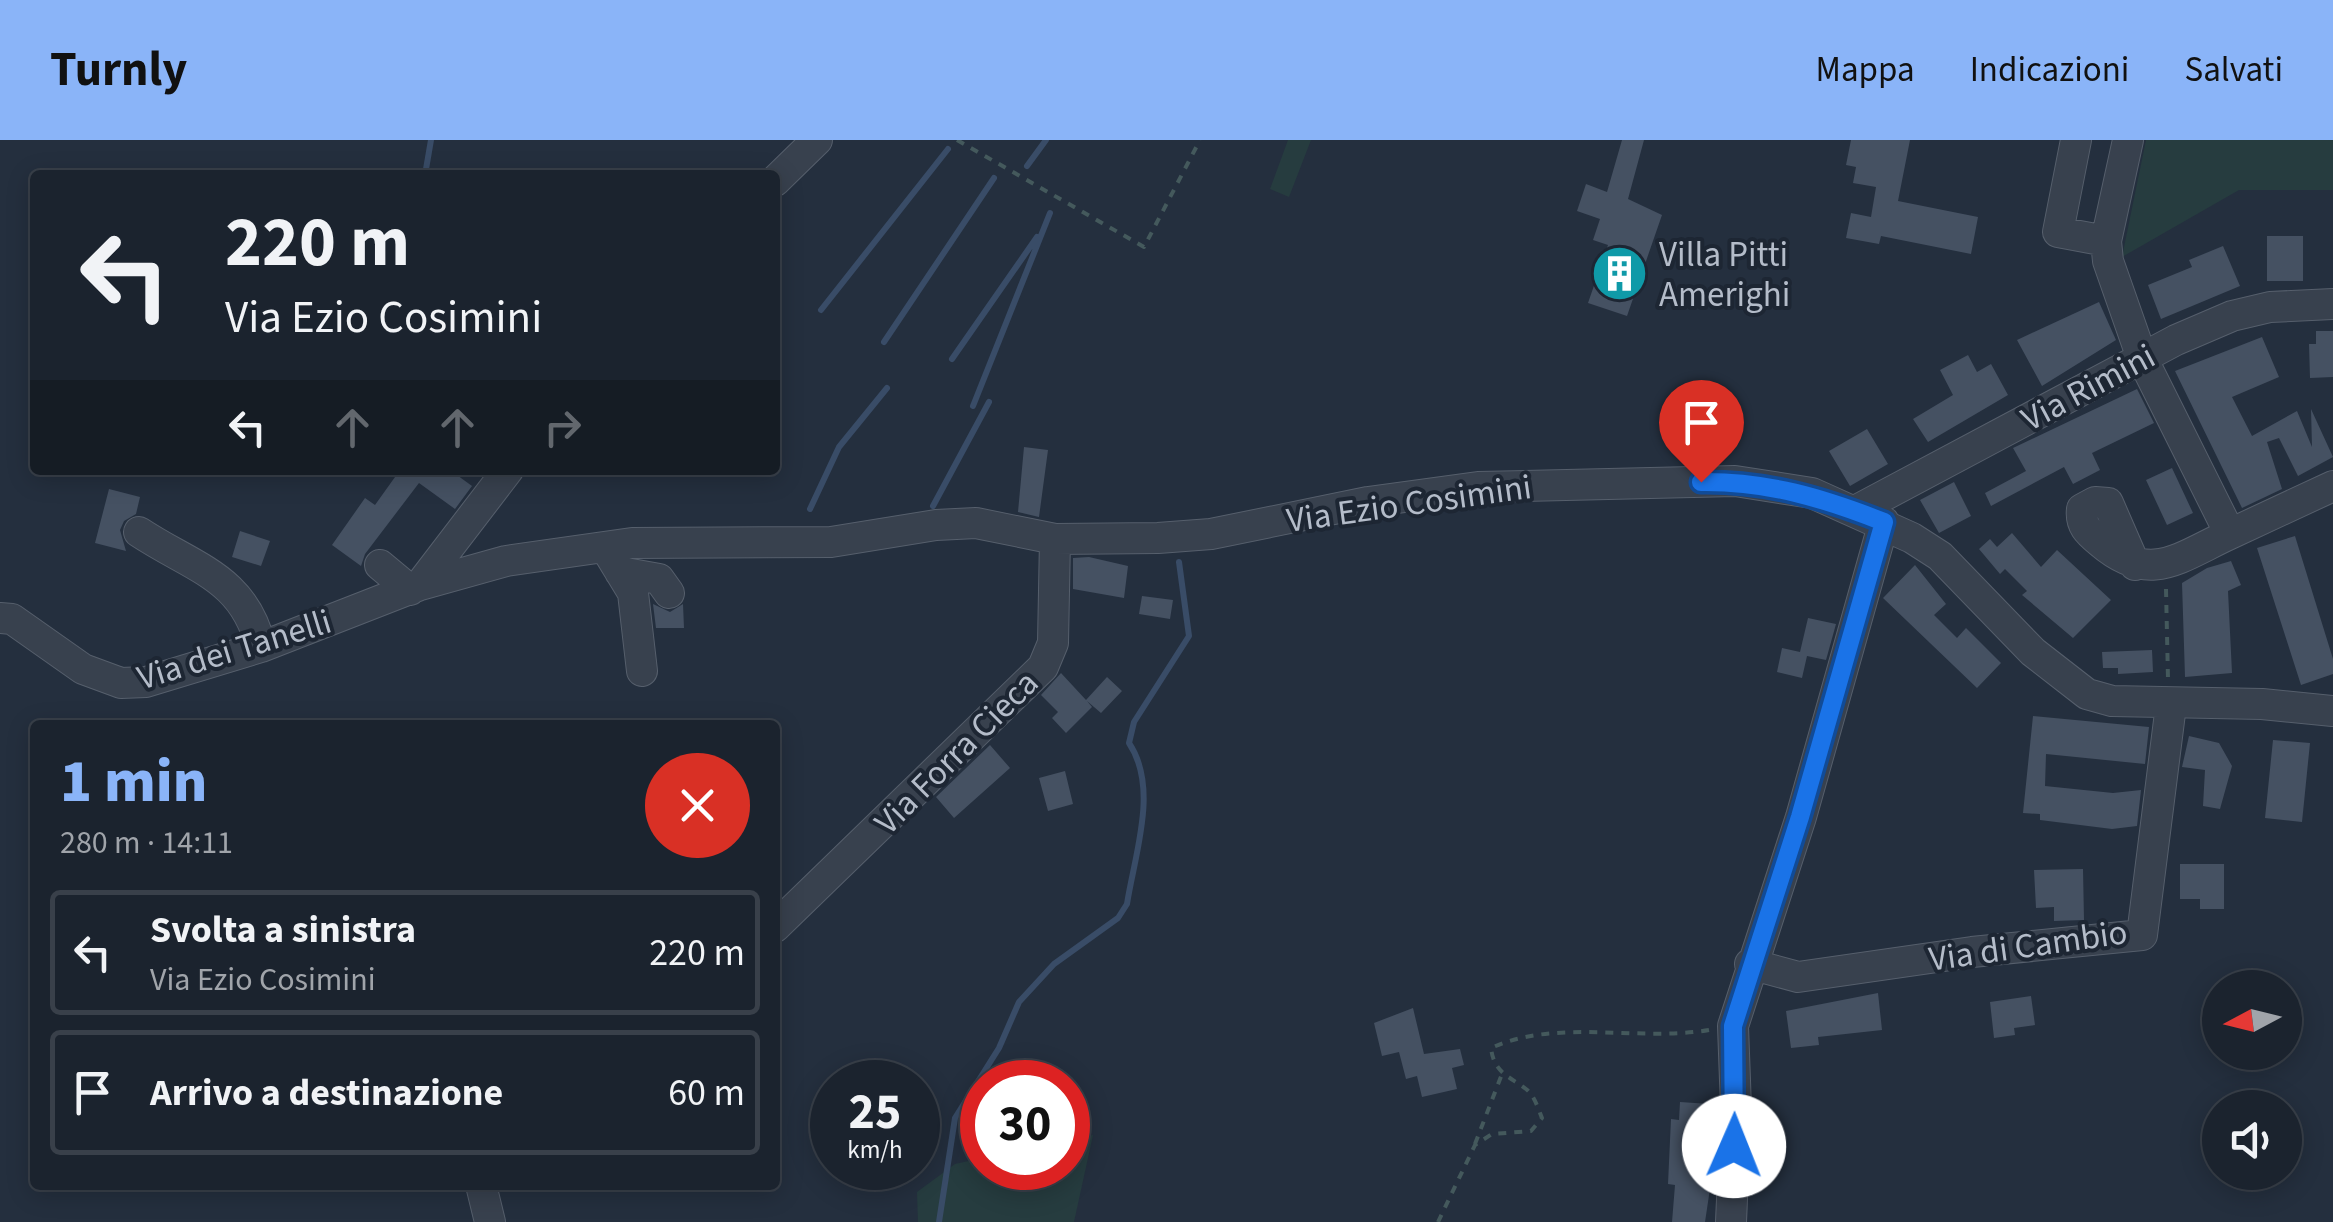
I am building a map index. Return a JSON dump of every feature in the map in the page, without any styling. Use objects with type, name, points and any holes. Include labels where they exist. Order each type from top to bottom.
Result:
[{"type":"street","points":[[780,176],[818,140]]},
{"type":"street","points":[[2076,140],[2058,232],[2106,242]]},
{"type":"street","points":[[2128,140],[2106,242],[2108,261],[2142,358],[2230,534]]},
{"type":"street","name":"Via Rimini","points":[[1870,517],[2142,358],[2256,308],[2333,304]]},
{"type":"street","points":[[380,564],[415,588],[474,511],[494,475]]},
{"type":"street","name":"Via Ezio Cosimini","points":[[415,588],[506,562],[612,559],[831,542],[936,524],[976,523],[1056,539],[1211,534],[1368,502],[1530,483],[1735,481],[1812,494],[1870,517],[1940,556],[2068,682],[2112,702],[2262,704],[2333,711]]},
{"type":"street","points":[[2150,565],[2230,534],[2333,486]]},
{"type":"street","points":[[474,511],[482,541],[506,562]]},
{"type":"street","points":[[1731,1222],[1736,1108],[1733,1026],[1800,817],[1870,517]]},
{"type":"street","points":[[140,532],[236,591],[253,616],[261,647]]},
{"type":"street","name":"Via Forra Cieca","points":[[780,922],[1043,667],[1053,643],[1056,539]]},
{"type":"street","points":[[612,559],[659,579],[669,593]]},
{"type":"street","points":[[612,559],[633,593],[642,670]]},
{"type":"street","name":"Via dei Tanelli","points":[[0,618],[12,619],[83,669],[122,683],[146,682],[261,647],[415,588]]},
{"type":"street","name":"Via di Cambio","points":[[1750,964],[1798,977],[1972,952],[2142,934],[2170,705]]},
{"type":"street","points":[[482,1190],[490,1222]]},
{"type":"path","points":[[957,140],[1144,246],[1200,140]]},
{"type":"path","points":[[2150,565],[2170,705]]},
{"type":"path","points":[[1474,1144],[1492,1134],[1532,1131],[1542,1118],[1530,1091],[1502,1074],[1491,1048],[1512,1038],[1678,1036],[1733,1026]]},
{"type":"path","points":[[1438,1222],[1502,1074]]},
{"type":"green space","points":[[1288,140],[1311,140],[1289,197],[1270,189]]},
{"type":"green space","points":[[2146,140],[2333,140],[2333,190],[2239,190],[2122,257]]},
{"type":"green space","points":[[960,1163],[960,1190],[1081,1190],[1074,1222],[918,1222],[917,1192],[940,1190],[940,1175]]},
{"type":"building","name":"Villa Pitti Amerighi","points":[[1622,140],[1644,140],[1628,199],[1662,215],[1627,316],[1588,303],[1608,245],[1593,240],[1600,219],[1577,211],[1586,184],[1607,192]]},
{"type":"building","points":[[1851,140],[1910,140],[1898,201],[1978,217],[1971,254],[1881,236],[1879,244],[1846,238],[1851,213],[1871,217],[1876,187],[1853,183],[1856,167],[1846,165]]},
{"type":"building","points":[[2267,236],[2303,236],[2303,281],[2267,281]]},
{"type":"building","points":[[2223,246],[2240,286],[2161,319],[2148,285],[2192,267],[2189,260]]},
{"type":"building","points":[[2099,302],[2116,340],[2042,386],[2017,340]]},
{"type":"building","points":[[2316,331],[2333,331],[2333,377],[2310,378],[2309,344],[2316,344]]},
{"type":"building","points":[[2262,337],[2279,377],[2232,397],[2252,436],[2297,411],[2312,447],[2311,409],[2333,457],[2298,476],[2279,438],[2267,442],[2282,489],[2242,508],[2175,371]]},
{"type":"building","points":[[1968,355],[1977,372],[1991,364],[2008,395],[1928,442],[1913,419],[1953,395],[1940,370]]},
{"type":"building","points":[[2137,389],[2154,423],[2092,453],[2100,470],[2073,484],[2064,467],[1991,506],[1985,493],[2026,471],[2013,448]]},
{"type":"building","points":[[1867,429],[1888,464],[1850,486],[1829,451]]},
{"type":"building","points":[[1024,447],[1048,450],[1039,517],[1018,512]]},
{"type":"building","points":[[2172,468],[2193,513],[2167,525],[2146,480]]},
{"type":"building","points":[[396,475],[457,475],[472,486],[455,509],[419,483],[365,554],[361,566],[332,545],[365,498],[375,505]]},
{"type":"building","points":[[1954,482],[1971,516],[1939,533],[1920,500]]},
{"type":"building","points":[[109,489],[140,497],[136,514],[124,521],[120,530],[126,551],[95,543]]},
{"type":"building","points":[[240,531],[270,541],[261,566],[232,557]]},
{"type":"building","points":[[2012,533],[2041,567],[2057,550],[2111,600],[2073,638],[2022,595],[2027,591],[2005,569],[2000,574],[1979,549],[1990,539],[1997,547]]},
{"type":"building","points":[[2295,536],[2333,659],[2333,674],[2301,685],[2257,548]]},
{"type":"building","points":[[1089,557],[1128,566],[1124,598],[1073,589],[1073,558]]},
{"type":"building","points":[[2231,561],[2241,585],[2228,591],[2232,673],[2185,677],[2182,583],[2207,568]]},
{"type":"building","points":[[1915,565],[1946,604],[1934,615],[1957,638],[1966,628],[2001,663],[1977,688],[1883,598]]},
{"type":"building","points":[[1142,596],[1173,600],[1170,619],[1139,614]]},
{"type":"building","points":[[653,604],[670,612],[683,604],[684,628],[656,628]]},
{"type":"building","points":[[1808,618],[1836,624],[1826,660],[1807,656],[1802,678],[1777,672],[1782,648],[1800,652]]},
{"type":"building","points":[[2152,650],[2153,672],[2118,674],[2118,668],[2103,668],[2102,652]]},
{"type":"building","points":[[1061,673],[1086,700],[1107,677],[1122,691],[1101,713],[1087,701],[1092,707],[1066,733],[1052,718],[1058,712],[1041,695]]},
{"type":"building","points":[[2033,716],[2149,727],[2145,764],[2046,754],[2045,786],[2113,793],[2141,790],[2137,826],[2112,829],[2040,820],[2040,814],[2023,813]]},
{"type":"building","points":[[2189,736],[2219,743],[2232,766],[2220,809],[2203,806],[2205,770],[2182,767]]},
{"type":"building","points":[[2273,740],[2310,743],[2302,822],[2265,818]]},
{"type":"building","points":[[990,745],[1010,768],[954,818],[936,797]]},
{"type":"building","points":[[1065,771],[1073,804],[1048,811],[1039,778]]},
{"type":"building","points":[[2180,864],[2224,864],[2224,909],[2200,909],[2200,899],[2180,899]]},
{"type":"building","points":[[2083,869],[2084,920],[2054,921],[2054,907],[2036,908],[2034,870]]},
{"type":"building","points":[[1878,993],[1882,1030],[1818,1037],[1819,1045],[1791,1048],[1786,1011]]},
{"type":"building","points":[[2031,996],[2035,1025],[2014,1028],[2015,1035],[1994,1038],[1990,1002]]},
{"type":"building","points":[[1413,1008],[1424,1054],[1460,1049],[1464,1065],[1452,1068],[1457,1089],[1422,1097],[1417,1076],[1406,1079],[1399,1052],[1382,1056],[1374,1023]]},
{"type":"building","points":[[1680,1102],[1710,1104],[1706,1161],[1714,1162],[1705,1222],[1672,1222],[1675,1185],[1668,1184],[1671,1119],[1679,1120]]},
{"type":"waterway","points":[[426,170],[431,140]]},
{"type":"waterway","points":[[1027,166],[1046,140]]},
{"type":"waterway","points":[[821,310],[948,149]]},
{"type":"waterway","points":[[884,342],[994,178]]},
{"type":"waterway","points":[[973,406],[1050,213]]},
{"type":"waterway","points":[[952,359],[1037,237]]},
{"type":"waterway","points":[[810,509],[839,447],[887,388]]},
{"type":"waterway","points":[[933,506],[989,402]]},
{"type":"waterway","points":[[939,1222],[955,1118],[999,1048],[1019,1002],[1054,964],[1118,918],[1127,904],[1144,800],[1138,761],[1129,743],[1134,722],[1189,636],[1179,562]]},
{"type":"place","name":"Villa Pitti Amerighi","points":[[1620,274]]},
{"type":"route","points":[[1701,482],[1735,481],[1812,494],[1884,522],[1800,817],[1733,1026],[1734,1146]]}]
